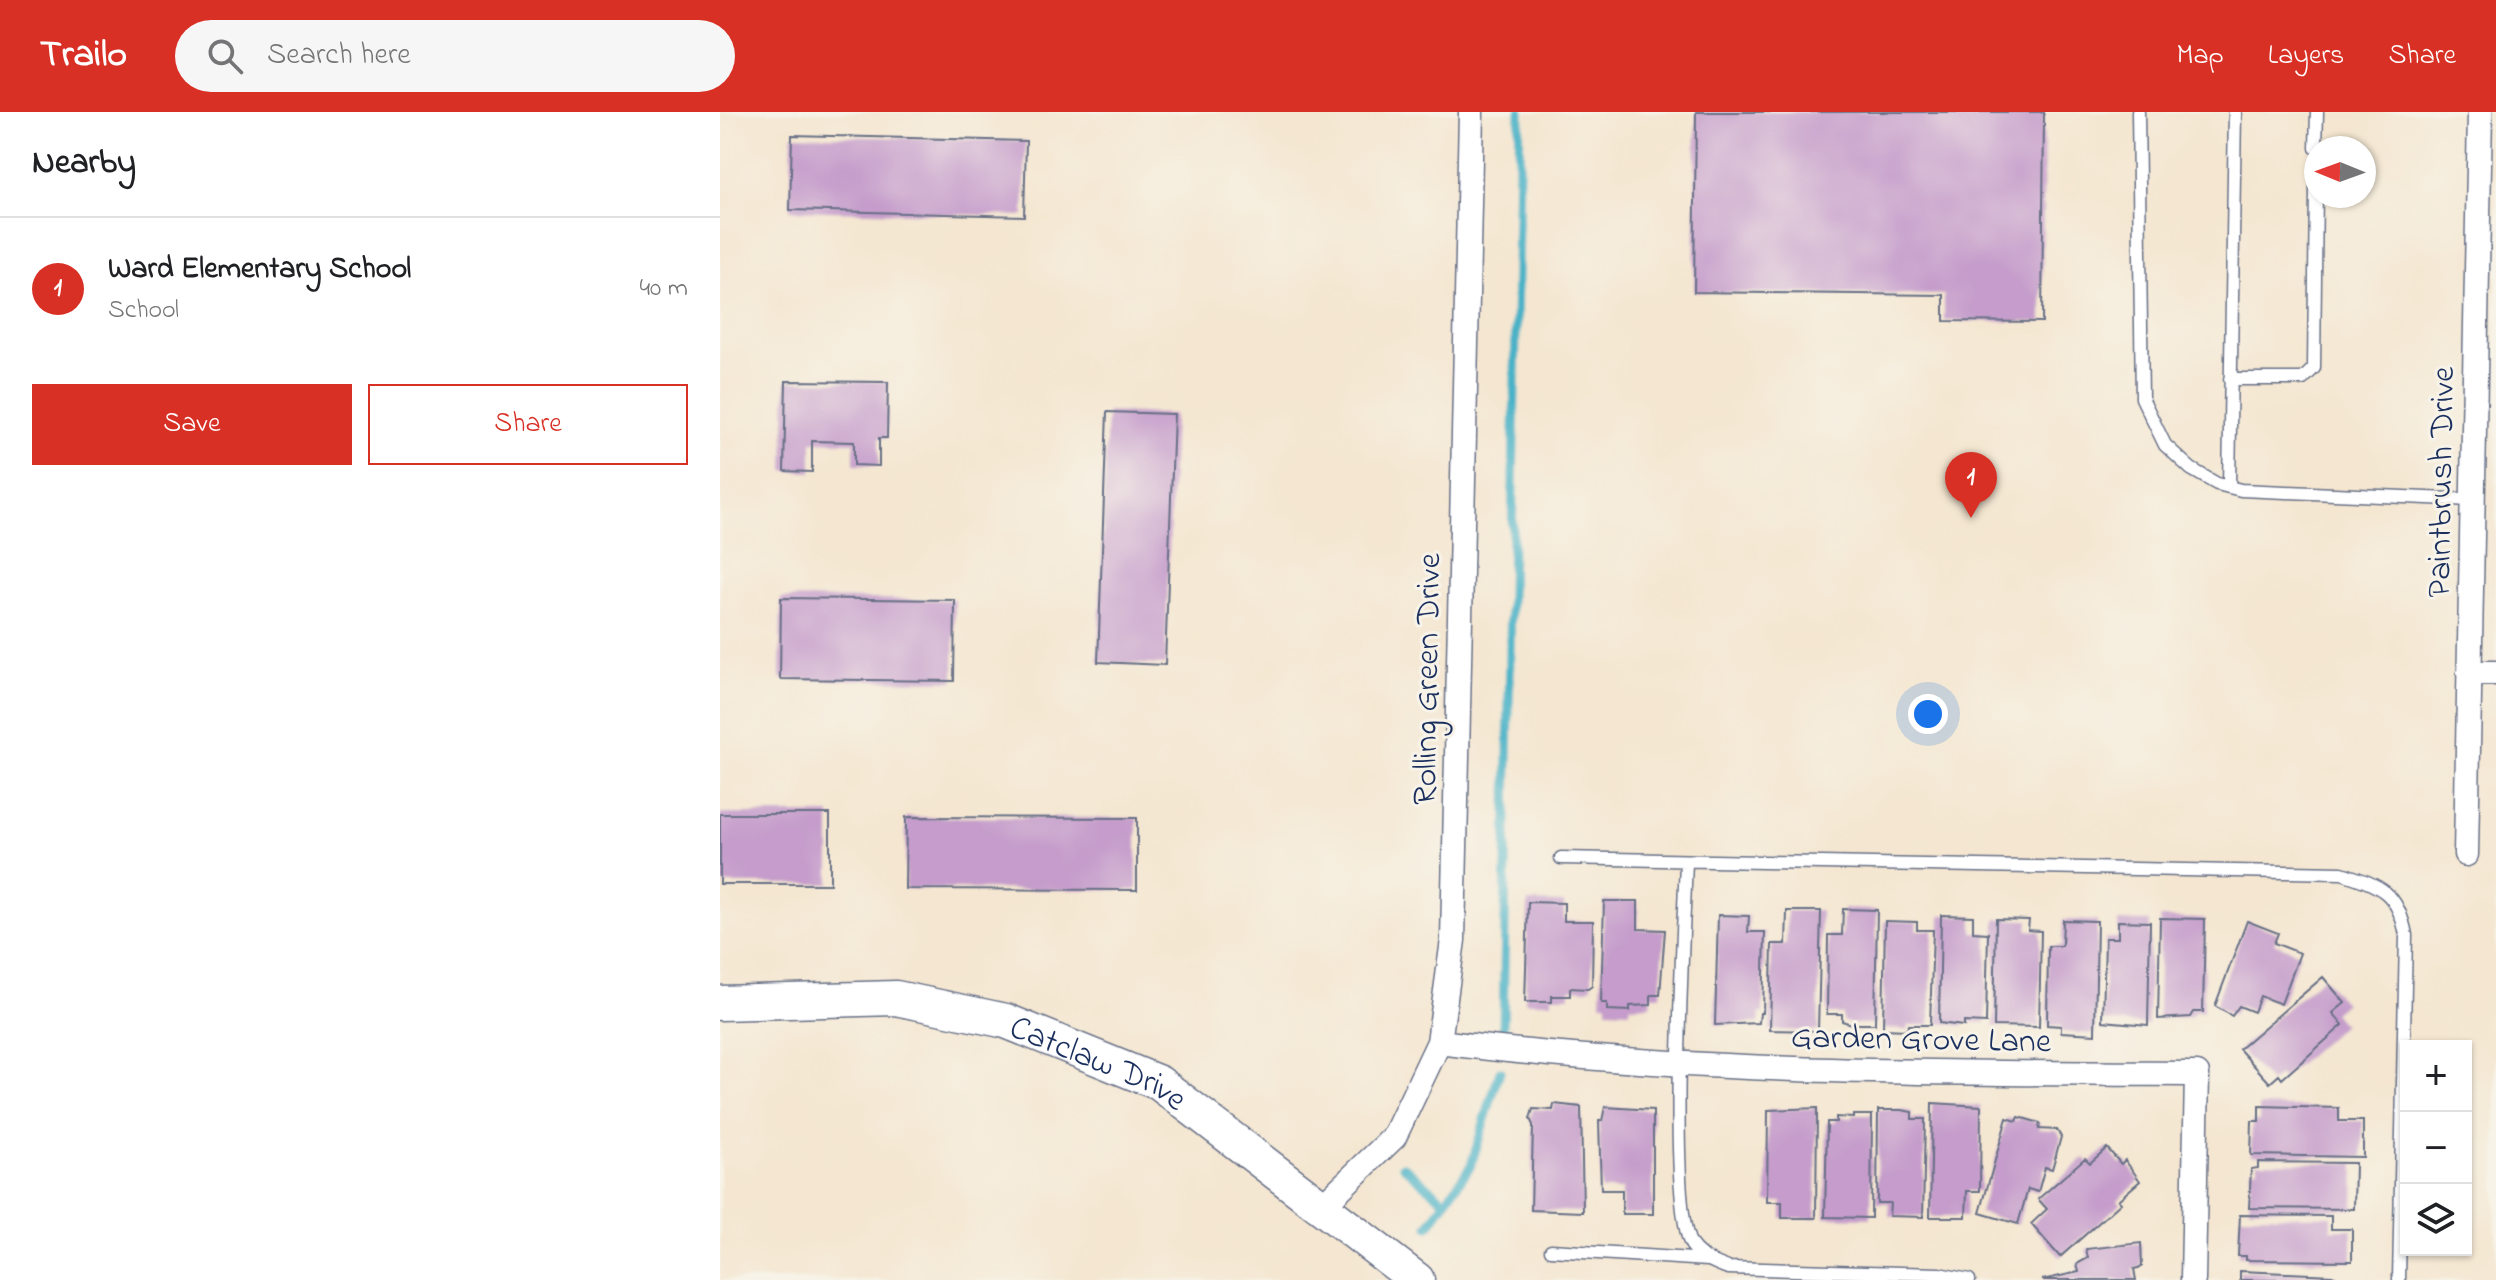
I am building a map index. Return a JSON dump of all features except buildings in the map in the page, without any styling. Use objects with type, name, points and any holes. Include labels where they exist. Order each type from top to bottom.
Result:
[{"type":"street","name":"Rolling Green Drive","points":[[1322,1206],[1394,1137],[1439,1042],[1453,940],[1471,112]]},
{"type":"street","name":"Paintbrush Drive","points":[[2466,854],[2473,500],[2487,270],[2480,112]]},
{"type":"street","points":[[2469,673],[2496,673]]},
{"type":"street","name":"Catclaw Drive","points":[[720,1003],[896,998],[1006,1021],[1159,1083],[1417,1280]]},
{"type":"street","name":"Garden Grove Lane","points":[[1439,1042],[1547,1056],[1680,1065],[1994,1074],[2197,1074],[2193,1280]]},
{"type":"lane","points":[[2138,112],[2142,398],[2165,445],[2191,469],[2229,487],[2473,500]]},
{"type":"lane","points":[[2229,487],[2235,112]]},
{"type":"lane","points":[[2316,136],[2317,112]]},
{"type":"lane","points":[[2230,379],[2303,379],[2314,368],[2316,208]]},
{"type":"lane","points":[[1561,858],[2342,873],[2387,893],[2401,910],[2406,935],[2399,1280]]},
{"type":"lane","points":[[1686,861],[1680,1065],[1681,1197],[1691,1245],[1708,1260]]},
{"type":"lane","points":[[1551,1250],[1708,1260],[1728,1268],[1939,1274],[1969,1280]]},
{"type":"waterway","points":[[1503,1028],[1520,112]]},
{"type":"waterway","points":[[1429,1226],[1471,1165],[1500,1071]]},
{"type":"waterway","points":[[1403,1166],[1446,1202]]},
{"type":"place","name":"Ward Elementary School","points":[[1971,518]]}]
